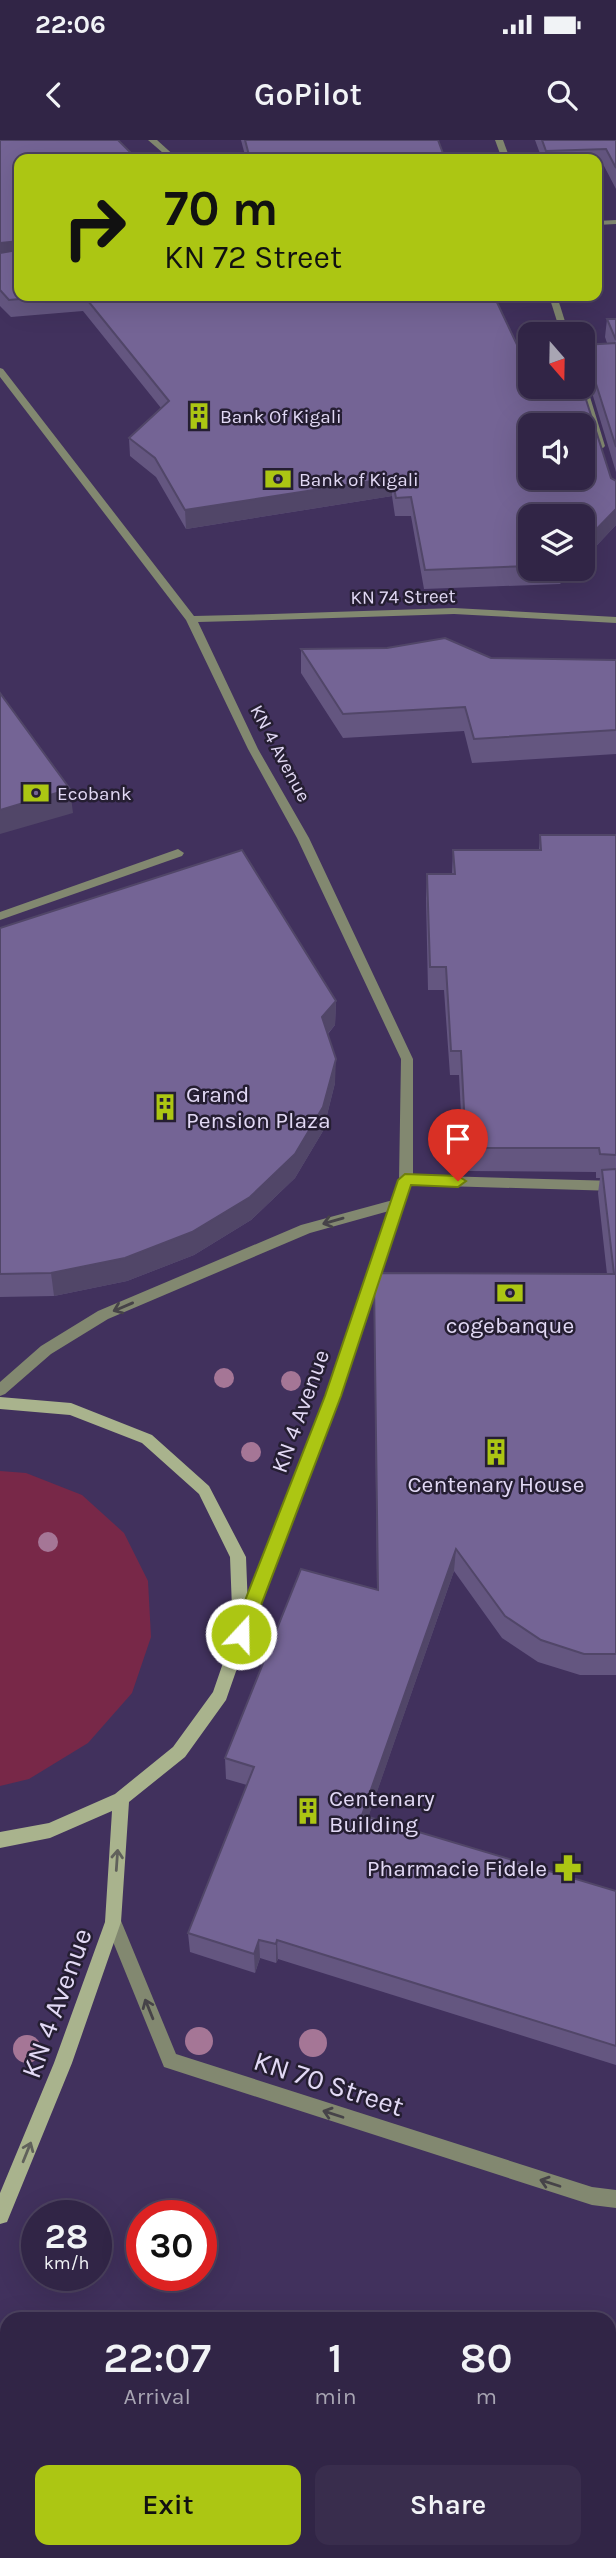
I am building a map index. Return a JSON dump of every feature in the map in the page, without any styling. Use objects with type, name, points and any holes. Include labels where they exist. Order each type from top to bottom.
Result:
[{"type":"main road","points":[[0,1403],[71,1409],[147,1438],[204,1490],[237,1557],[241,1634],[220,1695],[179,1752],[121,1798],[50,1830],[0,1840]]},
{"type":"main road","name":"KN 4 Avenue","points":[[0,2215],[63,2063],[113,1922],[121,1798]]},
{"type":"street","points":[[152,140],[168,154]]},
{"type":"street","points":[[555,301],[561,322]]},
{"type":"street","name":"KN 4 Avenue","points":[[0,371],[191,620],[253,750],[303,838],[407,1059],[405,1180],[399,1203],[333,1396],[241,1634]]},
{"type":"street","points":[[586,399],[605,460]]},
{"type":"street","name":"KN 74 Street","points":[[191,620],[454,611],[616,620]]},
{"type":"street","points":[[0,916],[178,853]]},
{"type":"street","points":[[405,1180],[616,1186]]},
{"type":"street","points":[[0,1391],[46,1350],[103,1315],[306,1228],[399,1203]]},
{"type":"street","name":"KN 70 Street","points":[[113,1922],[170,2062],[592,2196],[616,2199]]},
{"type":"shaded area","points":[[0,1471],[26,1473],[82,1495],[124,1533],[148,1581],[151,1637],[132,1693],[88,1743],[29,1779],[0,1786]]},
{"type":"building","points":[[0,140],[118,140],[132,154],[14,154],[14,242],[0,243]]},
{"type":"building","points":[[245,140],[438,140],[443,154],[249,154]]},
{"type":"building","points":[[542,140],[616,140],[616,168],[606,149],[546,151]]},
{"type":"building","points":[[14,251],[14,300],[9,300],[0,290],[0,253]]},
{"type":"building","points":[[88,301],[496,301],[518,347],[518,399],[586,399],[590,413],[518,413],[518,490],[595,490],[595,428],[611,478],[616,481],[616,509],[595,531],[595,504],[518,504],[518,566],[425,570],[411,497],[396,498],[392,478],[185,510],[155,458],[129,438],[169,401]]},
{"type":"building","points":[[607,319],[616,319],[616,340]]},
{"type":"building","points":[[616,343],[616,447],[595,381],[595,344]]},
{"type":"building","points":[[445,638],[491,658],[616,660],[616,730],[474,739],[465,707],[343,714],[301,649],[387,648]]},
{"type":"building","points":[[0,693],[70,789],[0,810]]},
{"type":"building","points":[[540,835],[616,835],[616,1155],[600,1154],[599,1148],[466,1148],[461,1051],[451,1051],[446,967],[430,967],[427,874],[455,874],[453,850],[541,850]]},
{"type":"building","name":"Grand Pension Plaza","points":[[242,850],[336,1001],[322,1017],[336,1059],[323,1107],[295,1154],[250,1197],[192,1232],[125,1258],[51,1273],[0,1274],[0,928]]},
{"type":"building","points":[[616,1169],[616,1654],[584,1654],[541,1640],[505,1616],[456,1549],[362,1815],[616,1891],[616,2046],[277,1940],[276,1944],[259,1940],[254,1954],[188,1933],[254,1767],[225,1758],[301,1569],[378,1590],[374,1281],[377,1273],[614,1274],[602,1170]]},
{"type":"place","name":"Bank Of Kigali","points":[[199,416]]},
{"type":"place","name":"Bank of Kigali","points":[[278,479]]},
{"type":"place","name":"Ecobank","points":[[36,793]]},
{"type":"place","name":"Grand Pension Plaza","points":[[165,1107]]},
{"type":"place","name":"cogebanque","points":[[510,1293]]},
{"type":"place","name":"Centenary House","points":[[496,1452]]},
{"type":"place","name":"Centenary Building","points":[[308,1811]]},
{"type":"place","name":"Pharmacie Fidele","points":[[568,1868]]},
{"type":"route","points":[[241,1634],[333,1396],[405,1180],[458,1181]]}]
